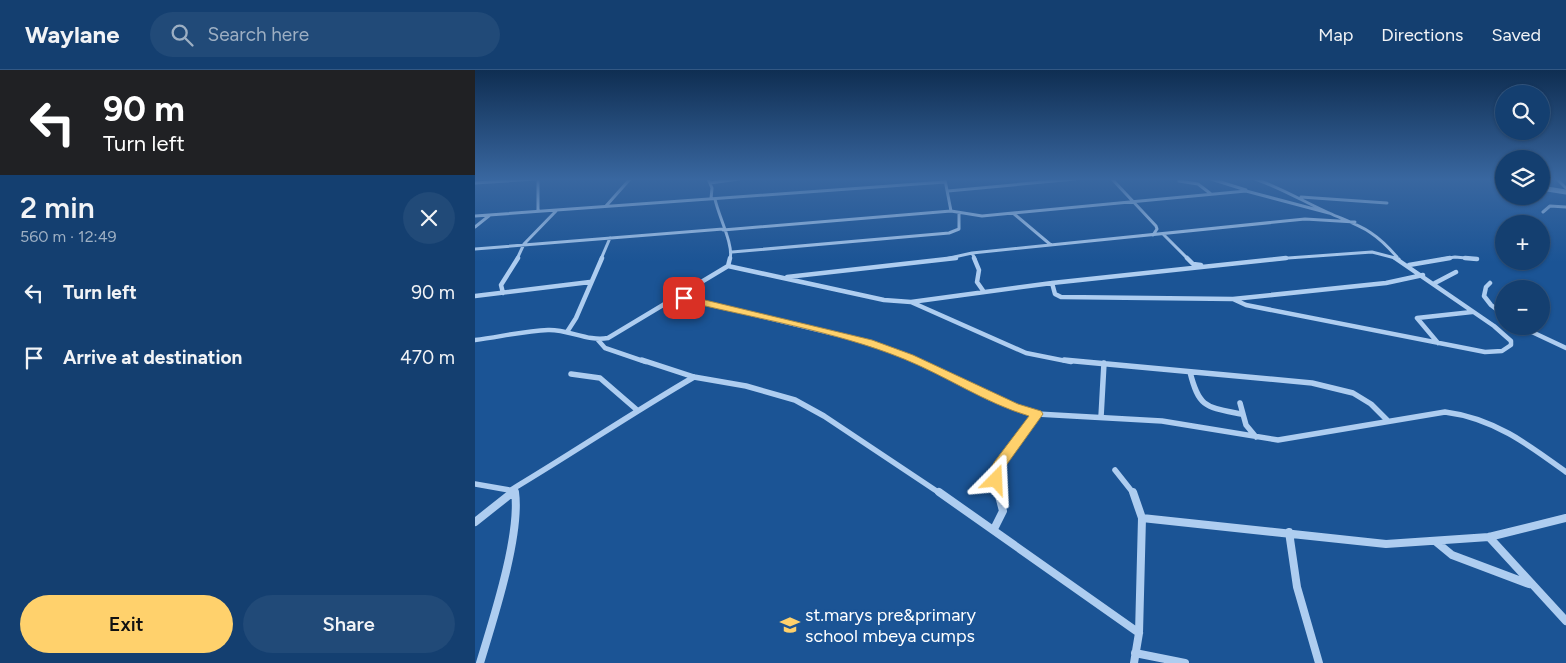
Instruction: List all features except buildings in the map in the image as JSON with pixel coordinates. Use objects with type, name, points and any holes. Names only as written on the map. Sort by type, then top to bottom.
[{"type":"street","points":[[538,207],[538,211]]},
{"type":"street","points":[[475,216],[598,207]]},
{"type":"street","points":[[715,207],[732,252],[728,266]]},
{"type":"street","points":[[951,207],[951,211]]},
{"type":"street","points":[[475,249],[951,211],[977,216],[1076,207]]},
{"type":"street","points":[[1138,207],[1156,226],[1157,229],[1153,235]]},
{"type":"street","points":[[1233,299],[1264,309],[1439,344],[1491,352],[1510,347],[1511,341],[1494,326],[1399,259],[1384,242],[1355,222],[1306,207]]},
{"type":"street","points":[[1317,207],[1329,213]]},
{"type":"street","points":[[1543,212],[1549,207]]},
{"type":"street","points":[[503,293],[501,285],[522,252],[524,244],[557,210]]},
{"type":"street","points":[[732,252],[943,234],[959,229],[959,213]]},
{"type":"street","points":[[1013,213],[1051,245]]},
{"type":"street","points":[[475,227],[491,215]]},
{"type":"street","points":[[782,277],[956,258],[972,253],[1305,219],[1355,222]]},
{"type":"street","points":[[1163,234],[1193,264],[1214,266]]},
{"type":"street","points":[[567,332],[576,318],[610,238]]},
{"type":"street","points":[[972,253],[978,263],[979,270],[976,279],[978,287],[984,292]]},
{"type":"street","points":[[598,340],[620,331],[728,266],[885,300],[911,302],[1052,283],[1351,253],[1378,253],[1399,259]]},
{"type":"street","points":[[1408,265],[1455,257],[1477,259]]},
{"type":"street","points":[[1435,284],[1456,272]]},
{"type":"street","points":[[1052,283],[1055,294],[1061,297],[1233,299],[1386,283],[1423,275]]},
{"type":"street","points":[[475,296],[590,282]]},
{"type":"street","points":[[1490,283],[1483,292],[1486,301],[1495,308]]},
{"type":"street","points":[[677,296],[877,345],[909,357],[1014,407],[1037,414],[1162,421],[1278,440],[1445,412],[1462,413],[1479,417],[1514,434],[1566,472]]},
{"type":"street","points":[[911,302],[1027,353],[1073,362],[1104,363],[1312,383],[1343,389],[1364,399],[1388,421]]},
{"type":"street","points":[[1439,344],[1417,318],[1473,312]]},
{"type":"street","points":[[475,340],[535,331],[567,332],[598,340],[605,348],[694,377],[747,386],[795,400],[893,460],[994,529],[1139,633]]},
{"type":"street","points":[[1537,335],[1566,348]]},
{"type":"street","points":[[1101,418],[1104,363]]},
{"type":"street","points":[[1190,372],[1197,396],[1202,401],[1220,409],[1241,414]]},
{"type":"street","points":[[571,374],[600,378],[637,410]]},
{"type":"street","points":[[475,522],[513,491],[637,410],[694,377]]},
{"type":"street","points":[[1240,403],[1241,414],[1256,437]]},
{"type":"street","points":[[994,529],[1003,510],[994,474],[1037,414]]},
{"type":"street","points":[[1115,470],[1134,493],[1142,518],[1139,633],[1135,663]]},
{"type":"street","points":[[475,484],[513,491]]},
{"type":"street","points":[[480,663],[513,534],[518,502],[513,491]]},
{"type":"street","points":[[1142,518],[1289,532],[1386,544],[1489,537],[1566,518]]},
{"type":"street","points":[[1289,532],[1297,587],[1319,663]]},
{"type":"street","points":[[1489,537],[1566,621]]},
{"type":"street","points":[[1435,541],[1452,555],[1532,585]]},
{"type":"street","points":[[1135,653],[1185,663]]},
{"type":"place","name":"st.marys pre&primary school mbeya cumps","points":[[790,625]]},
{"type":"route","points":[[684,298],[868,342],[909,357],[963,385],[1014,407],[1037,414],[999,464],[994,474],[996,480]]}]
